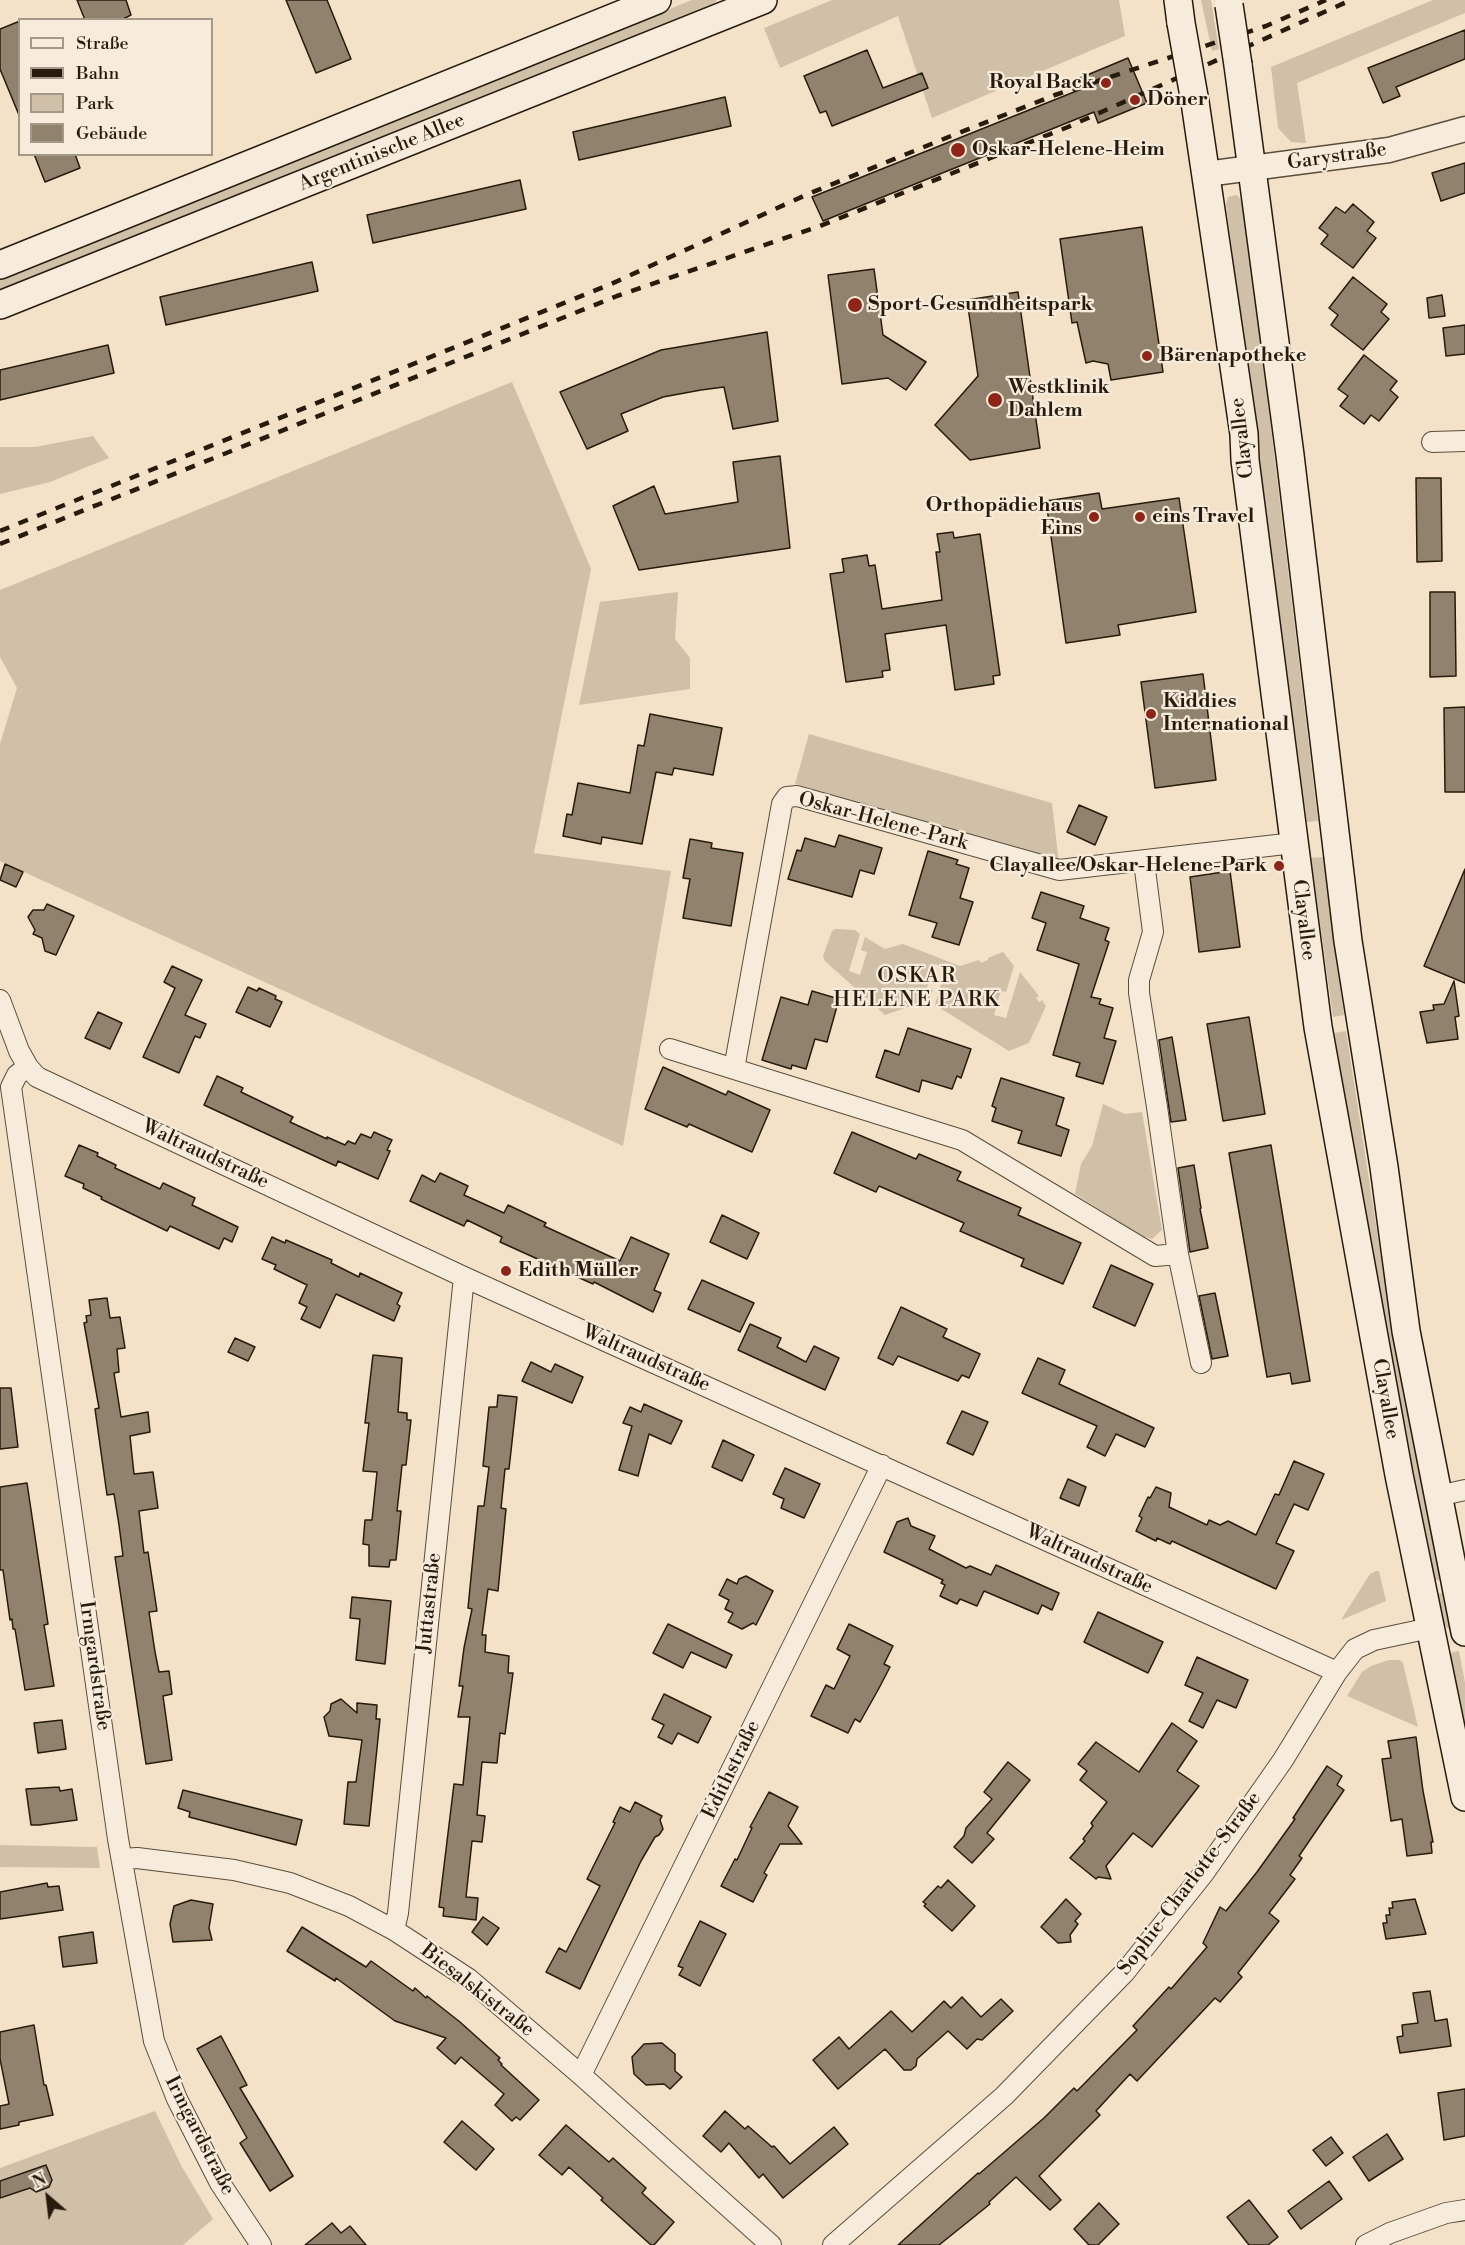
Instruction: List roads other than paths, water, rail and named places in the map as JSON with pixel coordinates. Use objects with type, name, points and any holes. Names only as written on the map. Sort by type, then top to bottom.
[{"type":"main road","name":"Argentinische Allee","points":[[0,265],[657,0]]},
{"type":"main road","name":"Clayallee","points":[[1228,2],[1292,467],[1348,942],[1384,1167],[1406,1331],[1465,1632]]},
{"type":"main road","name":"Argentinische Allee","points":[[0,305],[750,3]]},
{"type":"main road","name":"Clayallee","points":[[1179,11],[1196,102],[1244,434],[1245,460],[1318,1027],[1399,1475],[1463,1780]]},
{"type":"street","name":"Garystraße","points":[[1206,174],[1389,150],[1465,129]]},
{"type":"street","points":[[1432,442],[1465,441]]},
{"type":"street","name":"Oskar-Helene-Park","points":[[734,1069],[782,804],[787,797],[797,796],[1059,870],[1294,843]]},
{"type":"street","points":[[1144,862],[1153,932],[1139,980],[1139,993],[1158,1107],[1178,1254],[1201,1363]]},
{"type":"street","name":"Waltraudstraße","points":[[0,1000],[19,1051],[37,1077],[464,1277],[1337,1672]]},
{"type":"street","points":[[670,1049],[962,1140],[1155,1256],[1178,1254]]},
{"type":"street","name":"Irmgardstraße","points":[[28,1067],[17,1075],[11,1087],[122,1859],[154,2041],[177,2099],[220,2183],[261,2245]]},
{"type":"street","name":"Juttastraße","points":[[394,1930],[399,1901],[464,1277]]},
{"type":"street","name":"Edithstraße","points":[[581,2075],[882,1465]]},
{"type":"street","points":[[1438,1496],[1465,1490]]},
{"type":"street","name":"Sophie-Charlotte-Straße","points":[[833,2245],[1004,2096],[1125,1972],[1211,1863],[1283,1760],[1337,1672],[1354,1649],[1363,1644],[1431,1628]]},
{"type":"street","name":"Biesalskistraße","points":[[122,1859],[137,1858],[234,1870],[290,1883],[349,1906],[394,1930],[469,1980],[581,2075],[771,2245]]},
{"type":"street","points":[[1366,2245],[1390,2233],[1446,2213],[1465,2210]]},
{"type":"railway","points":[[0,531],[611,284],[808,194],[951,136],[1055,95],[1266,26],[1326,0]]},
{"type":"railway","points":[[0,544],[617,296],[820,226],[1068,127],[1351,0]]},
{"type":"place","name":"Royal Back","points":[[1106,83]]},
{"type":"place","name":"Döner","points":[[1135,100]]},
{"type":"place","name":"Oskar-Helene-Heim","points":[[958,150]]},
{"type":"place","name":"Sport-Gesundheitspark","points":[[855,305]]},
{"type":"place","name":"Bärenapotheke","points":[[1147,356]]},
{"type":"place","name":"Westklinik Dahlem","points":[[995,400]]},
{"type":"place","name":"Orthopädiehaus Eins","points":[[1094,517]]},
{"type":"place","name":"eins Travel","points":[[1140,517]]},
{"type":"place","name":"Kiddies International","points":[[1151,714]]},
{"type":"place","name":"Clayallee/Oskar-Helene-Park","points":[[1279,866]]},
{"type":"place","name":"Edith Müller","points":[[506,1271]]},
{"type":"district","name":"OSKAR HELENE PARK","points":[[917,989]]}]
